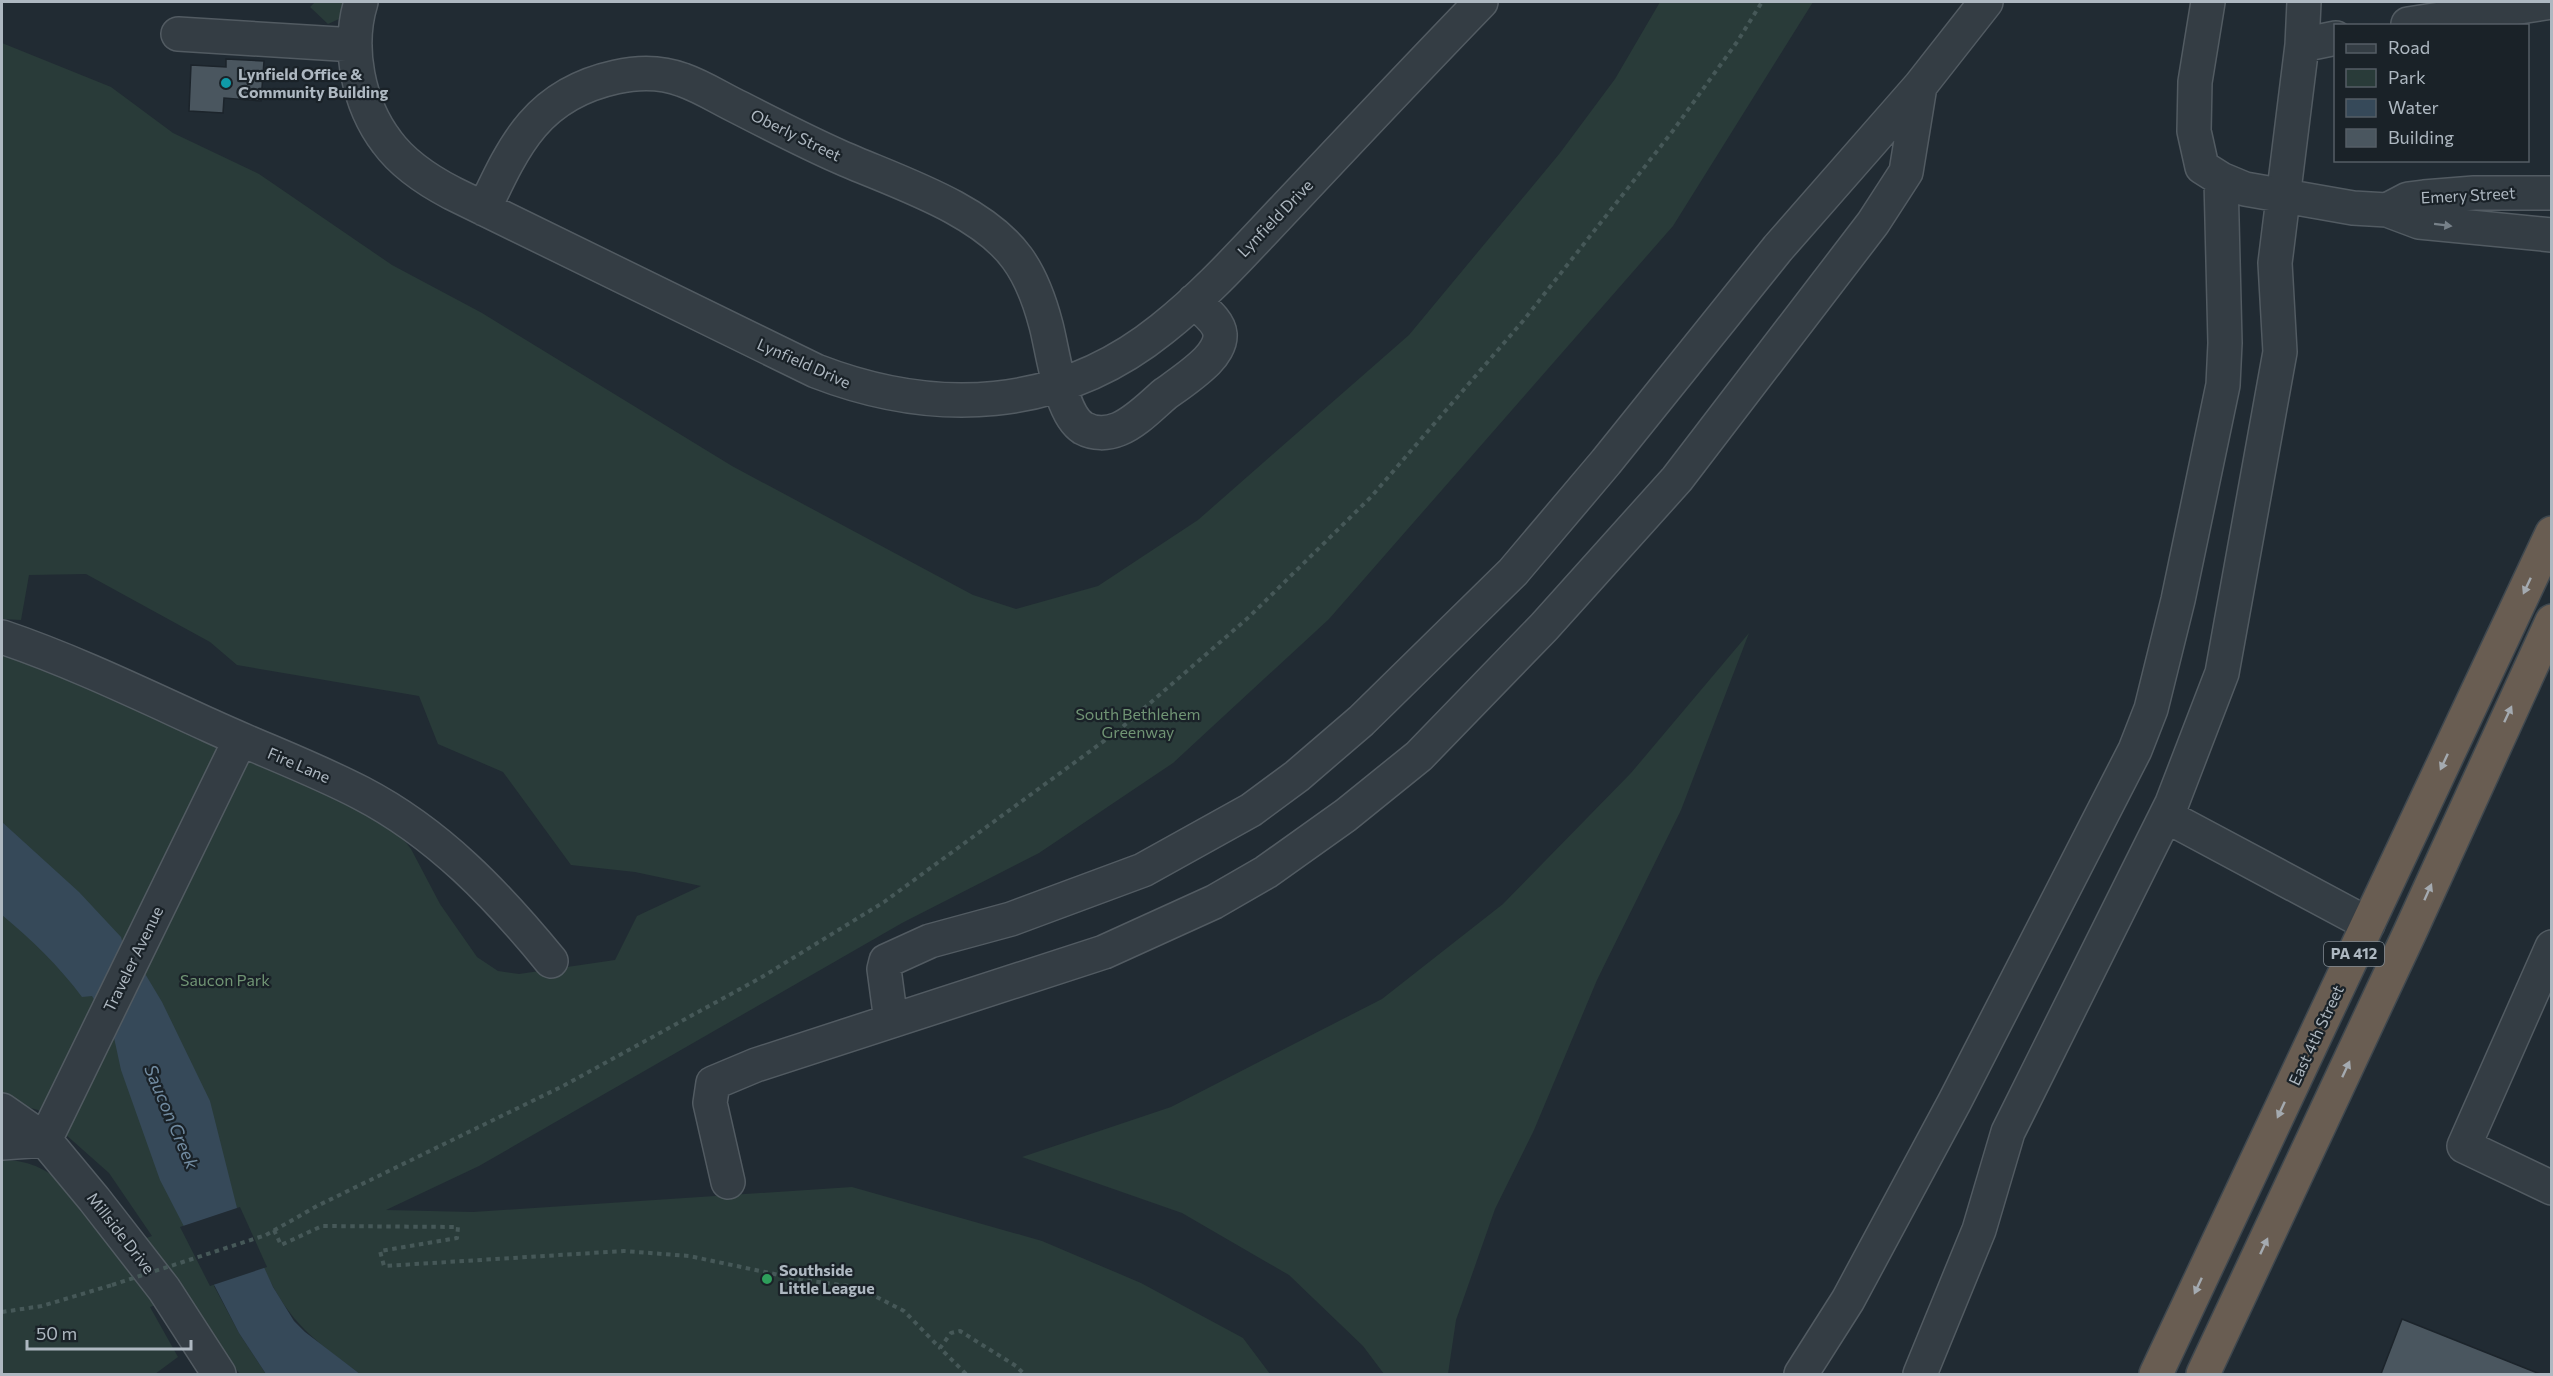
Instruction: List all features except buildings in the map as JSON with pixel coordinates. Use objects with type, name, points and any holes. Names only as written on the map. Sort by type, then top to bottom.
[{"type":"highway","name":"East 4th Street","points":[[2156,1374],[2552,533]]},
{"type":"highway","name":"PA 412","points":[[2203,1374],[2410,932],[2552,621]]},
{"type":"street","name":"Lynfield Drive","points":[[361,2],[354,30],[360,84],[372,115],[387,143],[424,176],[484,209],[816,371],[864,388],[931,400],[972,401],[1018,396],[1060,384],[1125,355],[1162,330],[1194,301],[1481,2]]},
{"type":"street","points":[[891,1021],[884,969],[886,961],[930,941],[1011,920],[1143,870],[1251,810],[1297,776],[1361,721],[1513,572],[1606,462],[1778,248],[1920,86],[1986,2]]},
{"type":"street","points":[[1801,1374],[1848,1300],[1956,1101],[2135,750],[2151,709],[2185,567],[2223,385],[2225,343],[2221,179],[2202,166],[2194,131],[2195,82],[2208,2]]},
{"type":"street","points":[[1920,1374],[1979,1230],[2008,1132],[2166,816],[2222,673],[2280,352],[2275,262],[2302,45],[2304,2]]},
{"type":"street","points":[[2404,11],[2552,2]]},
{"type":"street","points":[[178,34],[355,45]]},
{"type":"street","points":[[2302,45],[2334,38]]},
{"type":"street","name":"Oberly Street","points":[[484,209],[522,137],[545,110],[570,92],[597,81],[628,75],[655,74],[682,79],[803,141],[960,210],[993,232],[1016,257],[1033,288],[1046,325],[1060,384],[1070,412],[1077,423],[1093,432],[1110,432],[1128,424],[1206,362],[1217,348],[1220,331],[1194,301]]},
{"type":"street","points":[[728,1182],[710,1103],[713,1083],[756,1065],[1104,952],[1214,902],[1266,872],[1346,815],[1419,756],[1544,627],[1677,479],[1873,224],[1906,172],[1920,86]]},
{"type":"street","name":"Emery Street","points":[[2221,179],[2245,189],[2354,208],[2387,210],[2419,222],[2551,235]]},
{"type":"street","name":"Emery Street","points":[[2387,210],[2408,199],[2424,197],[2474,193],[2551,193]]},
{"type":"street","name":"Fire Lane","points":[[2,637],[141,694],[240,740],[344,784],[399,816],[480,879],[513,914],[551,961]]},
{"type":"street","name":"Traveler Avenue","points":[[45,1140],[240,740]]},
{"type":"street","points":[[2166,816],[2368,924]]},
{"type":"street","points":[[2552,947],[2464,1146],[2552,1188]]},
{"type":"street","name":"Millside Drive","points":[[2,1110],[45,1140],[164,1289],[219,1374]]},
{"type":"street","points":[[2,1143],[45,1140]]},
{"type":"path","points":[[2,1312],[42,1306],[266,1235],[327,1201],[563,1086],[762,977],[884,902],[1119,730],[1249,617],[1371,497],[1523,321],[1603,220],[1672,132],[1737,42],[1762,2]]},
{"type":"path","points":[[274,1230],[280,1245],[322,1226],[458,1227],[457,1238],[380,1251],[384,1266],[624,1251],[663,1253],[722,1262],[803,1280],[857,1287],[904,1311],[966,1374]]},
{"type":"path","points":[[940,1348],[951,1334],[960,1331],[1016,1366],[1024,1374]]},
{"type":"green space","points":[[315,2],[349,2],[339,19],[328,24],[310,7]]},
{"type":"green space","points":[[1660,2],[1813,2],[1673,226],[1329,619],[1173,763],[1039,853],[902,923],[479,1166],[386,1210],[473,1212],[852,1187],[1042,1241],[1141,1283],[1243,1338],[1270,1374],[360,1374],[316,1340],[293,1317],[283,1304],[264,1269],[214,1286],[239,1333],[266,1374],[240,1374],[180,1297],[150,1307],[178,1357],[155,1374],[2,1374],[2,1160],[22,1162],[55,1177],[82,1203],[116,1249],[152,1236],[109,1173],[38,1110],[20,1105],[2,1094],[2,646],[386,817],[411,849],[440,904],[477,957],[498,971],[519,974],[615,960],[637,916],[701,886],[635,872],[571,865],[503,772],[438,744],[419,696],[237,665],[210,642],[86,574],[29,575],[21,620],[2,619],[2,43],[111,87],[173,133],[259,174],[392,265],[482,313],[732,466],[973,595],[1016,609],[1098,586],[1198,520],[1409,335],[1560,153],[1615,79]]},
{"type":"green space","points":[[1749,633],[1681,810],[1597,980],[1534,1130],[1495,1209],[1456,1320],[1448,1374],[1384,1374],[1363,1346],[1289,1275],[1182,1213],[1022,1157],[1171,1107],[1382,999],[1503,904],[1631,773]]},
{"type":"water","name":"Saucon Creek","points":[[2,822],[79,892],[121,937],[127,957],[144,972],[162,1002],[210,1101],[237,1208],[273,1287],[294,1321],[305,1332],[360,1374],[266,1374],[239,1333],[160,1180],[121,1070],[113,1033],[92,996],[82,997],[45,954],[2,915]]},
{"type":"pier","points":[[240,1207],[267,1267],[210,1286],[180,1227]]},
{"type":"place","name":"Lynfield Office & Community Building","points":[[226,83]]},
{"type":"place","name":"Southside Little League","points":[[767,1279]]},
{"type":"park label","name":"South Bethlehem Greenway","points":[[1138,723]]},
{"type":"park label","name":"Saucon Park","points":[[225,980]]}]
